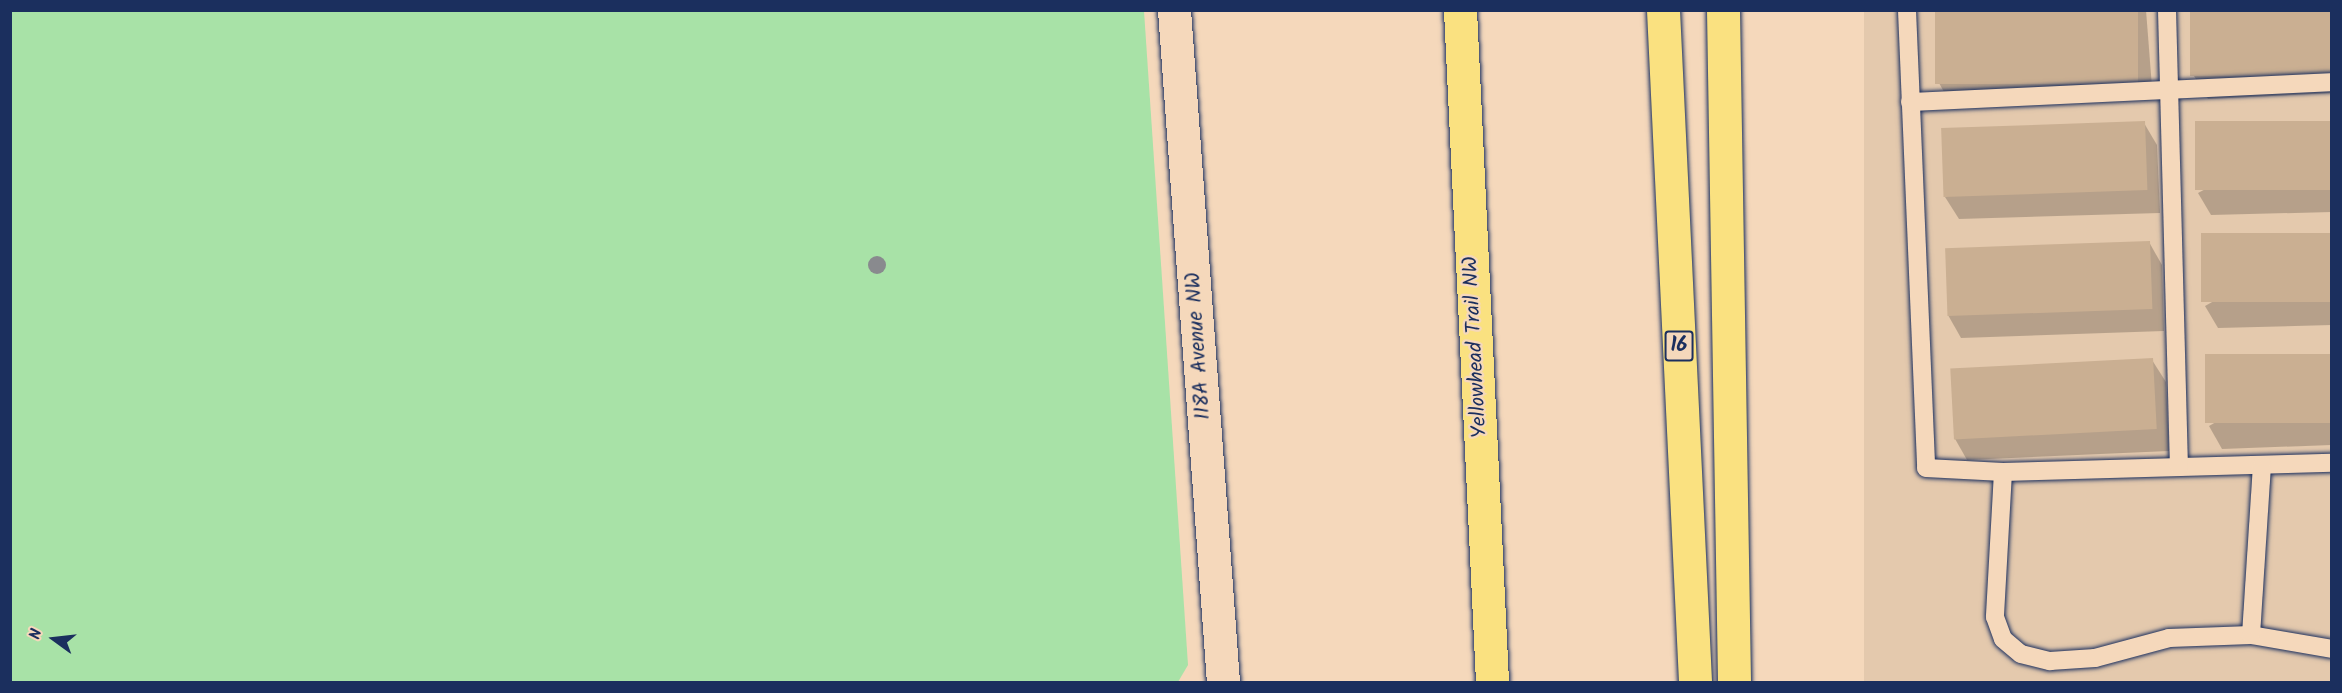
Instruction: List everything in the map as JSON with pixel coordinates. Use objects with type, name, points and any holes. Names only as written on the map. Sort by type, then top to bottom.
[{"type":"highway","name":"Yellowhead Trail NW","points":[[1460,10],[1492,682]]},
{"type":"highway","name":"16","points":[[1663,10],[1695,682]]},
{"type":"highway","points":[[1724,10],[1734,682]]},
{"type":"street","name":"118A Avenue NW","points":[[1174,10],[1223,682]]},
{"type":"lane","points":[[1907,10],[1926,468],[2003,472],[2331,464]]},
{"type":"lane","points":[[2167,10],[2179,467]]},
{"type":"lane","points":[[1911,102],[2331,82]]},
{"type":"lane","points":[[2251,635],[2262,465]]},
{"type":"lane","points":[[2003,472],[1995,617],[2003,639],[2021,654],[2050,661],[2095,658],[2169,638],[2251,635],[2331,649]]},
{"type":"shaded area","points":[[1864,11],[2331,11],[2331,682],[1864,682]]},
{"type":"green space","points":[[11,10],[1144,11],[1188,665],[1178,682],[11,682]]},
{"type":"building","points":[[1935,10],[2138,10],[2138,84],[1935,84]]},
{"type":"building","points":[[2190,10],[2332,10],[2332,76],[2190,76]]},
{"type":"building","points":[[2145,121],[2147,190],[1944,197],[1941,128]]},
{"type":"building","points":[[2195,121],[2332,121],[2332,190],[2195,190]]},
{"type":"building","points":[[2201,233],[2332,233],[2332,302],[2201,302]]},
{"type":"building","points":[[2150,241],[2152,309],[1947,316],[1945,248]]},
{"type":"building","points":[[2205,354],[2332,354],[2332,423],[2205,423]]},
{"type":"building","points":[[2153,358],[2157,429],[1954,440],[1950,369]]}]
